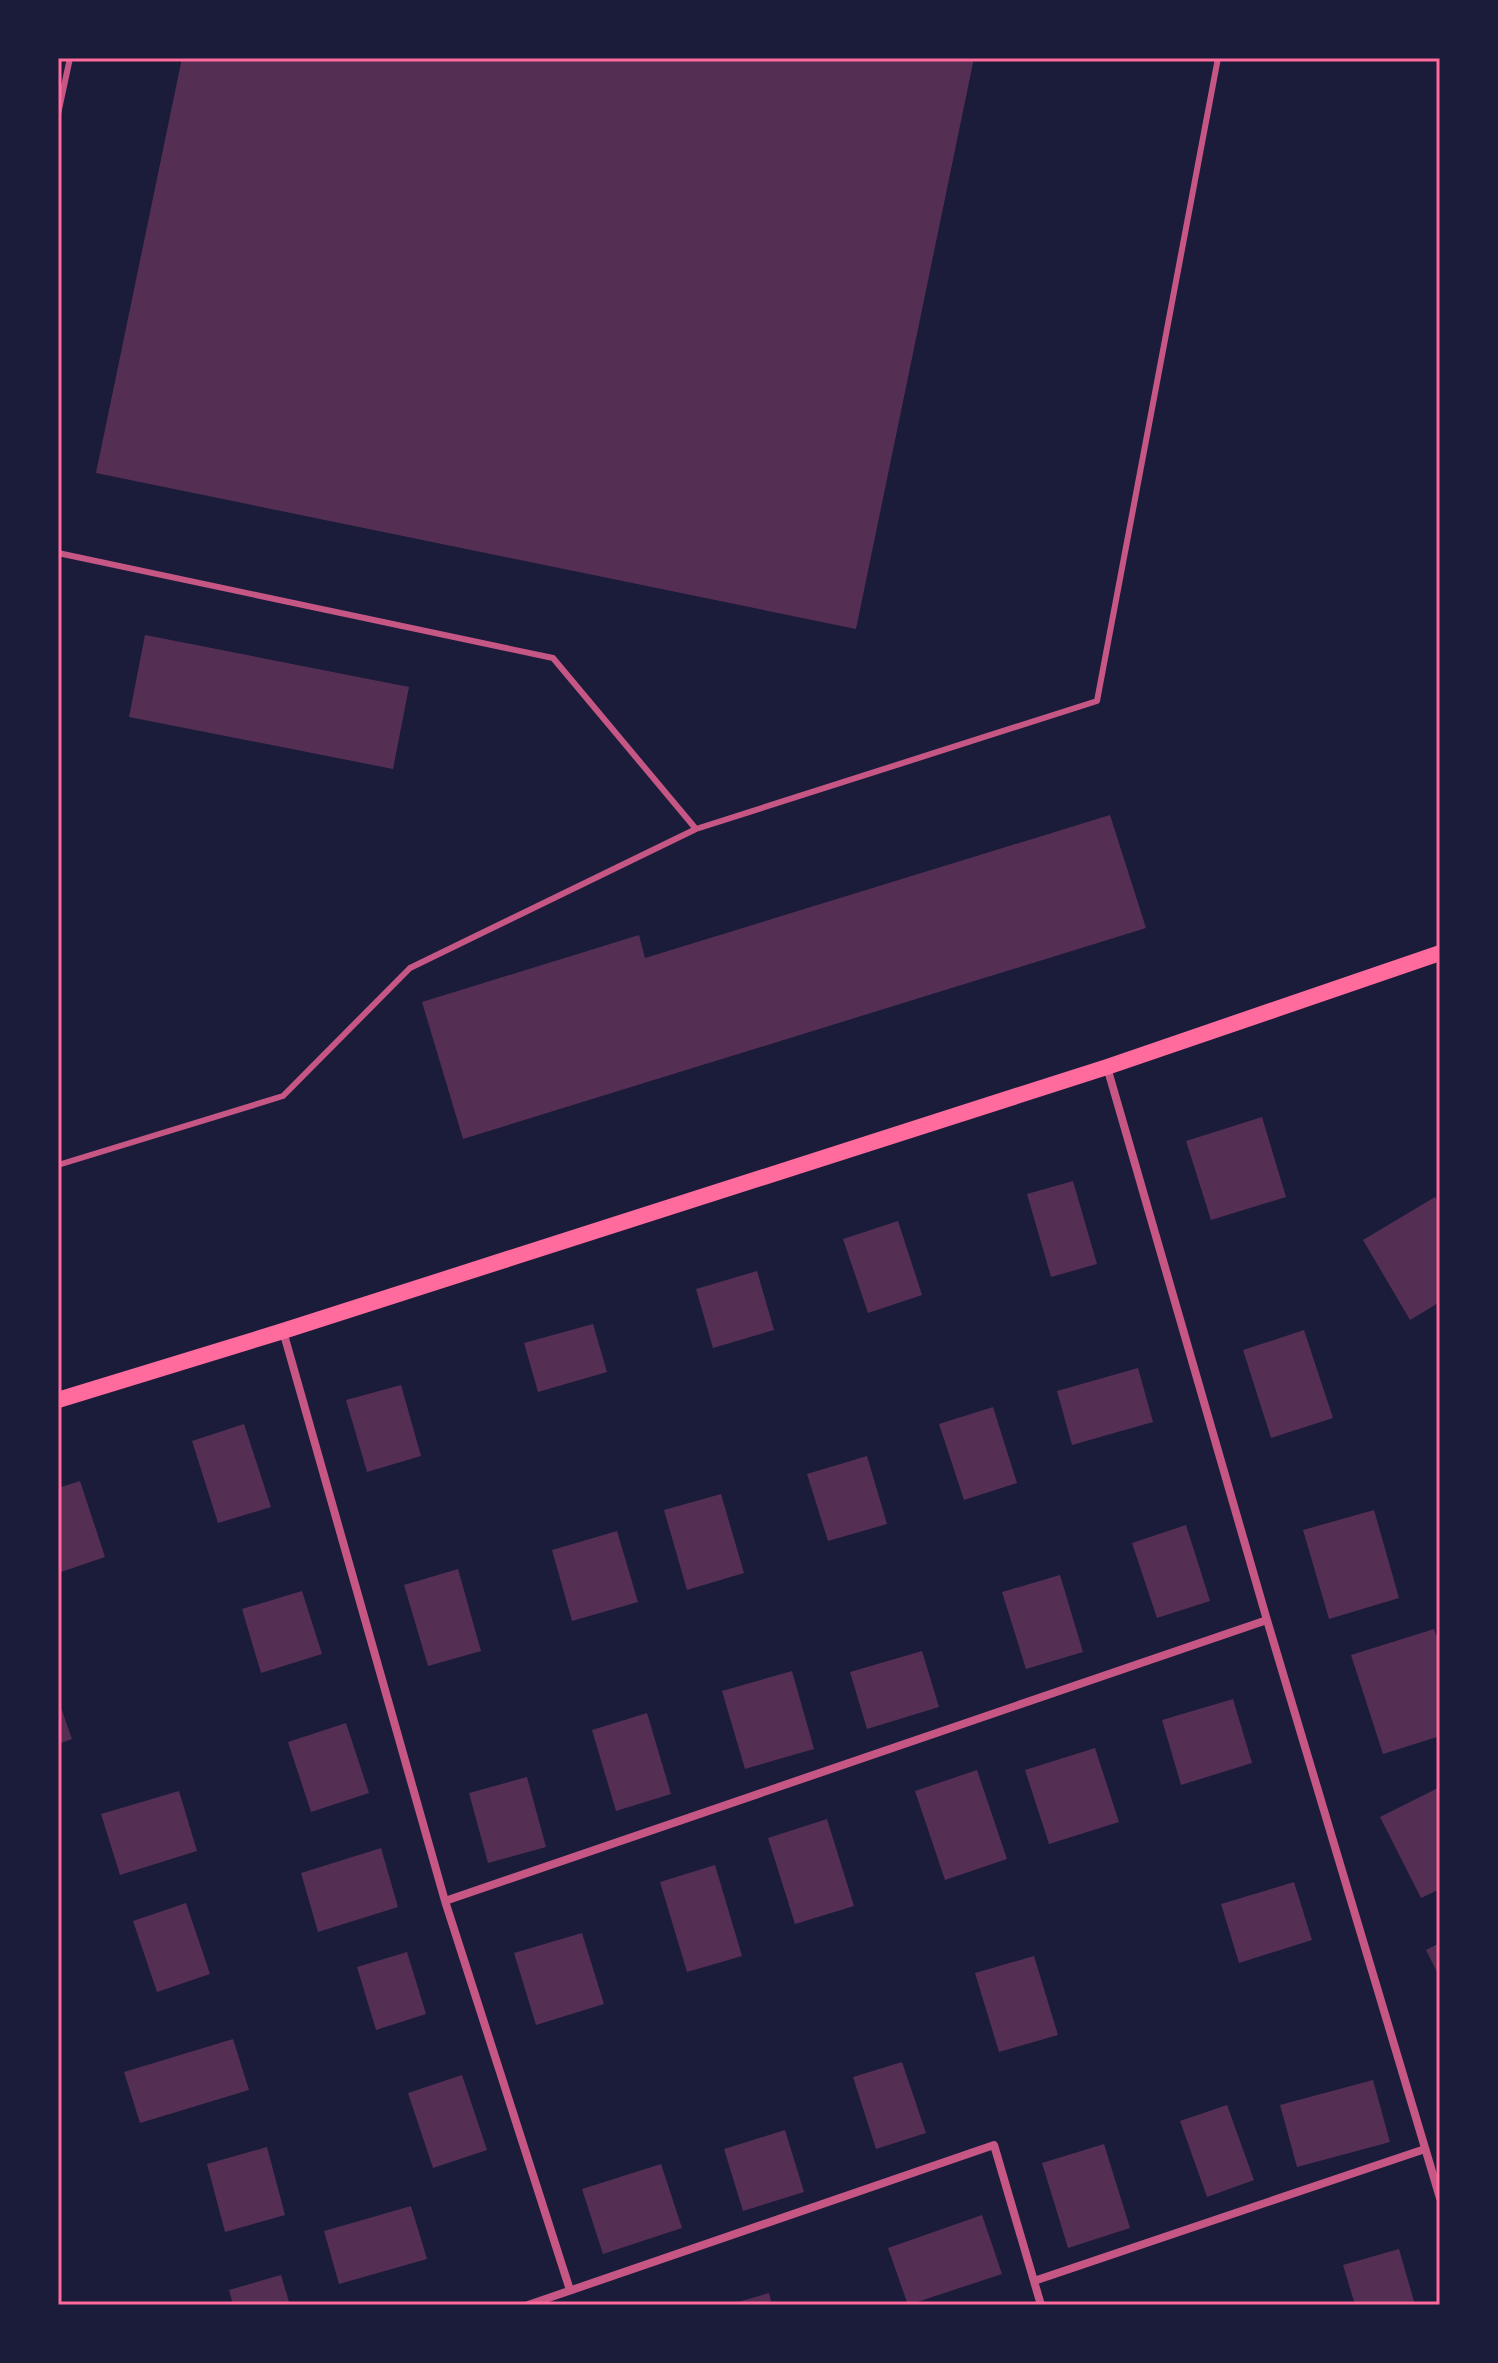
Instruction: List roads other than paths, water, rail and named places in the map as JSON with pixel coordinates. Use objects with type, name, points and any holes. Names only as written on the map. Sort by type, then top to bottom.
[{"type":"main road","points":[[58,1400],[1107,1067],[1440,953]]},
{"type":"street","points":[[1107,1067],[1267,1620],[1440,2198]]},
{"type":"street","points":[[283,1331],[445,1901],[570,2290]]},
{"type":"street","points":[[445,1901],[1267,1620]]},
{"type":"street","points":[[528,2305],[994,2145],[1041,2305]]},
{"type":"street","points":[[1034,2281],[1425,2149]]},
{"type":"lane","points":[[58,114],[70,58]]},
{"type":"lane","points":[[58,1165],[283,1096],[410,968],[696,829],[1097,701],[1218,58]]},
{"type":"lane","points":[[58,553],[553,658],[696,829]]}]
